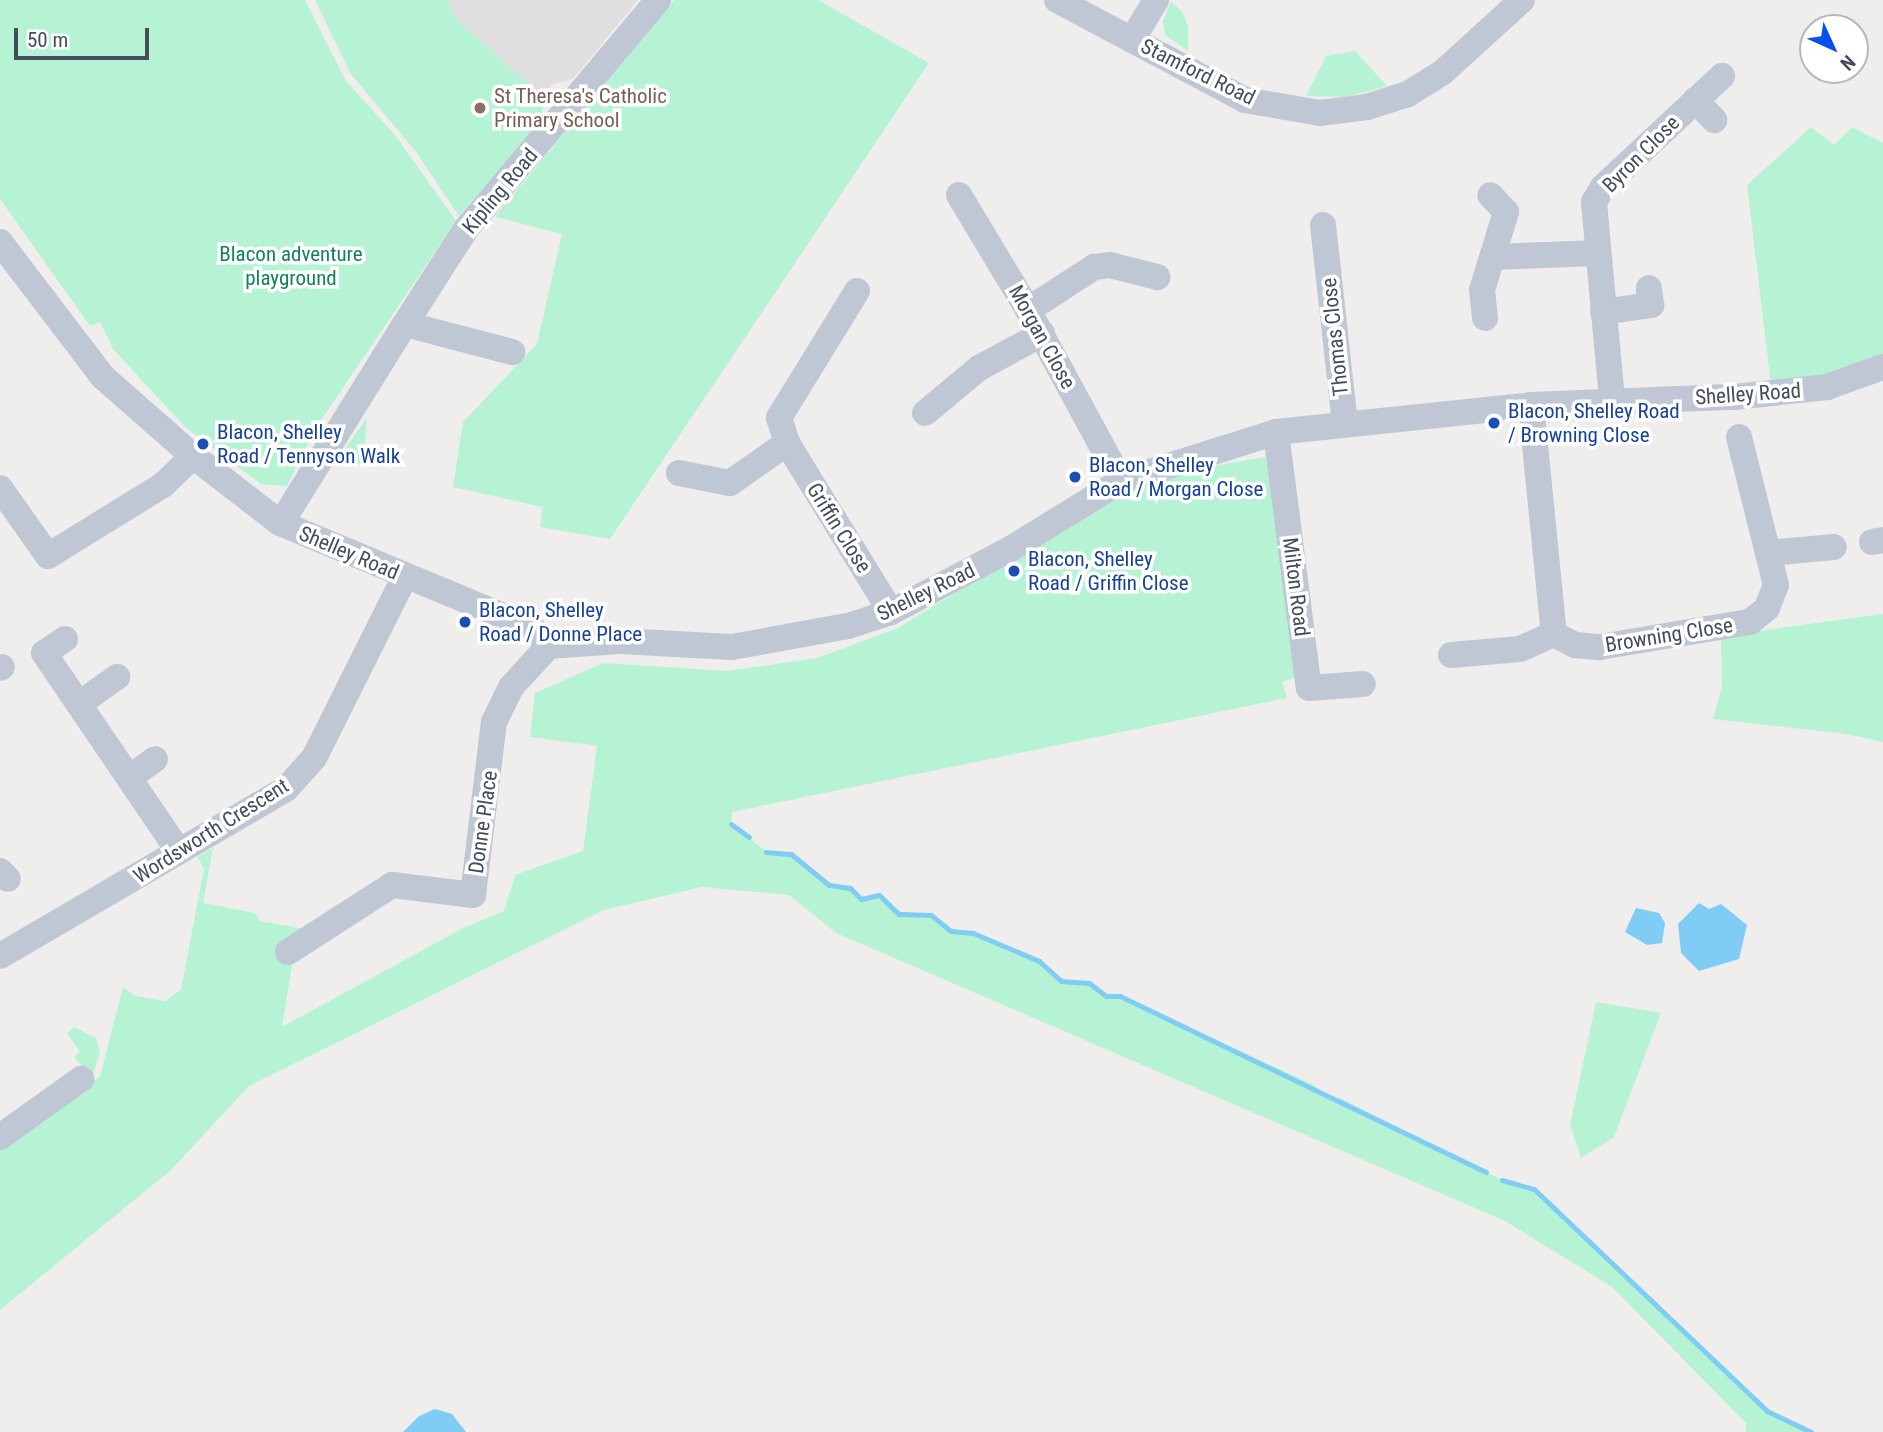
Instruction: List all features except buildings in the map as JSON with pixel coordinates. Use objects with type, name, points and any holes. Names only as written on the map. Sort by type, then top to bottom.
[{"type":"street","name":"Kipling Road","points":[[281,523],[466,229],[658,0]]},
{"type":"street","name":"Stamford Road","points":[[1057,0],[1245,100],[1321,113],[1367,107],[1408,94],[1443,72],[1521,0]]},
{"type":"street","points":[[1132,40],[1156,0]]},
{"type":"street","name":"Byron Close","points":[[1612,400],[1594,202],[1603,187],[1722,76]]},
{"type":"street","name":"Byron Close","points":[[1695,100],[1714,120]]},
{"type":"street","name":"Morgan Close","points":[[959,195],[1042,334],[1121,481]]},
{"type":"street","points":[[1485,318],[1482,290],[1506,212],[1490,195]]},
{"type":"street","name":"Thomas Close","points":[[1323,225],[1336,250],[1345,423]]},
{"type":"street","name":"Shelley Road","points":[[0,242],[103,377],[192,456],[281,523],[532,628],[549,646],[619,641],[732,647],[811,635],[891,612],[1012,548],[1121,481],[1276,432],[1531,405],[1734,397],[1827,387],[1883,367]]},
{"type":"street","points":[[1493,257],[1598,253]]},
{"type":"street","points":[[1028,310],[1094,267],[1110,265],[1158,275]]},
{"type":"street","points":[[1603,312],[1655,299]]},
{"type":"street","name":"Griffin Close","points":[[858,303],[779,418],[787,443],[891,612]]},
{"type":"street","points":[[405,324],[512,352]]},
{"type":"street","points":[[931,400],[979,368],[1042,334]]},
{"type":"street","points":[[1451,655],[1520,649],[1554,634],[1531,405]]},
{"type":"street","name":"Milton Road","points":[[1276,432],[1309,688],[1363,684]]},
{"type":"street","name":"Browning Close","points":[[1554,634],[1575,645],[1600,646],[1750,622],[1767,608],[1776,585],[1739,437]]},
{"type":"street","points":[[689,469],[730,483],[787,443]]},
{"type":"street","points":[[0,488],[48,556],[163,485],[192,456]]},
{"type":"street","points":[[1768,553],[1834,547]]},
{"type":"street","name":"Wordsworth Crescent","points":[[0,956],[286,789],[314,758],[405,576]]},
{"type":"street","points":[[65,639],[44,653],[179,852]]},
{"type":"street","name":"Donne Place","points":[[288,952],[392,884],[473,895],[494,722],[511,687],[549,646]]},
{"type":"street","points":[[79,704],[117,677]]},
{"type":"street","points":[[129,778],[155,759]]},
{"type":"street","points":[[0,1137],[82,1079]]},
{"type":"shaded area","points":[[369,0],[638,0],[573,79],[553,84],[543,96],[542,120]]},
{"type":"green space","name":"Blacon adventure playground","points":[[0,0],[305,0],[346,81],[395,135],[456,221],[317,426],[287,486],[261,484],[185,427],[113,349],[100,322],[90,326],[0,199]]},
{"type":"green space","name":"St Theresa's Catholic Primary School","points":[[315,0],[447,0],[456,19],[542,96],[542,120],[459,216],[417,153],[350,73]]},
{"type":"green space","points":[[674,0],[818,0],[929,63],[610,539],[540,527],[543,507],[453,487],[463,422],[537,344],[562,234],[495,217]]},
{"type":"green space","points":[[1171,1],[1183,13],[1188,27],[1188,51],[1165,35],[1163,21]]},
{"type":"green space","points":[[1355,51],[1387,86],[1346,97],[1306,96],[1326,56]]},
{"type":"green space","points":[[1811,127],[1834,145],[1852,127],[1883,143],[1883,358],[1821,378],[1771,385],[1747,185]]},
{"type":"green space","points":[[367,418],[363,465],[345,461],[343,451]]},
{"type":"green space","points":[[1271,456],[1301,675],[1282,682],[1287,698],[732,812],[731,824],[768,853],[791,854],[829,885],[850,888],[861,899],[879,895],[899,914],[931,915],[951,931],[973,933],[1039,961],[1061,981],[1089,983],[1106,996],[1120,996],[1312,1084],[1327,1098],[1340,1098],[1502,1180],[1534,1189],[1767,1411],[1811,1432],[1746,1432],[1746,1423],[1612,1287],[1505,1221],[836,933],[789,895],[702,887],[604,910],[249,1086],[171,1170],[0,1310],[0,1149],[100,1076],[123,987],[135,996],[165,1001],[181,990],[204,868],[197,857],[213,848],[203,903],[255,913],[260,921],[303,929],[282,946],[292,966],[282,1027],[463,928],[504,911],[515,875],[583,851],[597,746],[530,737],[535,693],[603,663],[727,671],[817,658],[898,628],[1124,490],[1200,468]]},
{"type":"green space","points":[[1883,614],[1883,742],[1847,734],[1713,719],[1722,687],[1721,636]]},
{"type":"green space","points":[[1596,1002],[1661,1013],[1614,1137],[1581,1158],[1570,1125]]},
{"type":"green space","points":[[74,1027],[96,1038],[100,1051],[92,1078],[74,1057],[80,1052],[67,1033]]},
{"type":"water","points":[[1699,903],[1709,909],[1721,904],[1747,925],[1739,959],[1699,971],[1681,953],[1678,924]]},
{"type":"water","points":[[1636,908],[1659,913],[1665,923],[1662,943],[1647,945],[1625,932]]},
{"type":"water","points":[[435,1409],[452,1414],[466,1432],[403,1432],[419,1416]]},
{"type":"waterway","points":[[731,824],[749,837]]},
{"type":"waterway","points":[[766,852],[791,854],[829,885],[850,888],[861,899],[879,895],[899,914],[931,915],[951,931],[973,933],[1039,961],[1061,981],[1089,983],[1106,996],[1120,996],[1486,1172]]},
{"type":"waterway","points":[[1502,1180],[1534,1189],[1767,1411],[1811,1432]]},
{"type":"place","name":"St Theresa's Catholic Primary School","points":[[480,108]]},
{"type":"place","name":"Blacon, Shelley Road / Browning Close","points":[[1494,423]]},
{"type":"place","name":"Blacon, Shelley Road / Tennyson Walk","points":[[203,444]]},
{"type":"place","name":"Blacon, Shelley Road / Morgan Close","points":[[1075,477]]},
{"type":"place","name":"Blacon, Shelley Road / Griffin Close","points":[[1014,571]]},
{"type":"place","name":"Blacon, Shelley Road / Donne Place","points":[[465,622]]}]
